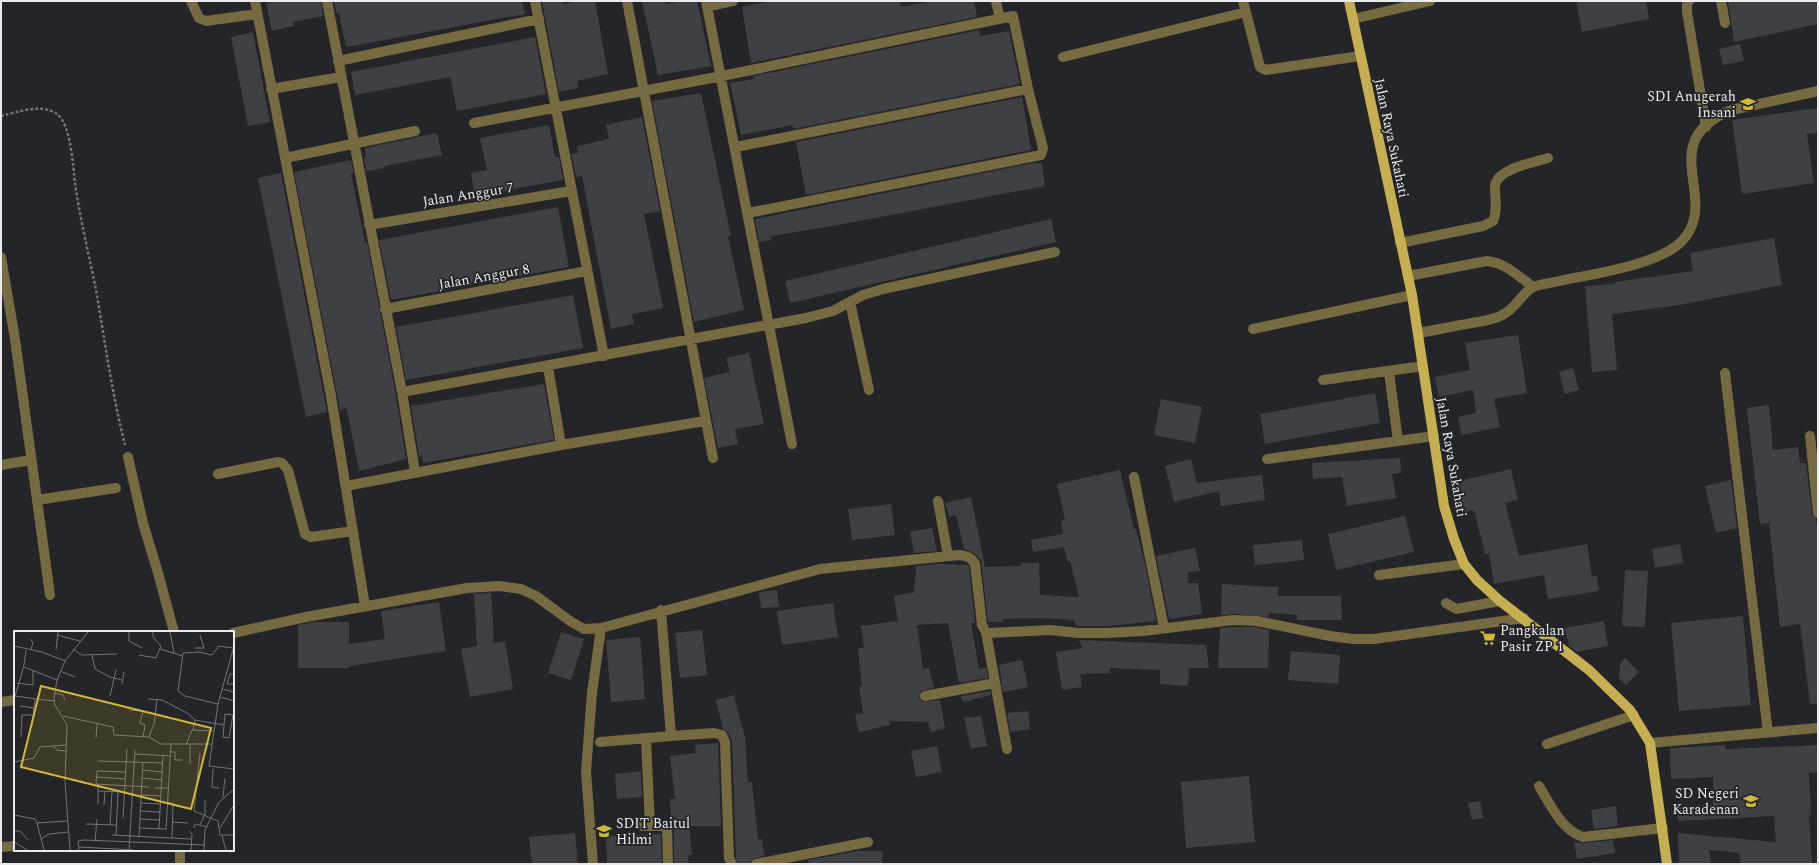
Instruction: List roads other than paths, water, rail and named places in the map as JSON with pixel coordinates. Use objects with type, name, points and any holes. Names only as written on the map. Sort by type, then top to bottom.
[{"type":"main road","name":"Jalan Raya Sukahati","points":[[1349,1],[1412,295],[1444,506],[1454,539],[1464,564],[1477,580],[1500,601],[1524,618],[1589,670],[1613,692],[1634,715],[1650,743],[1667,864]]},
{"type":"street","points":[[192,1],[199,18],[206,22],[257,14]]},
{"type":"street","points":[[255,1],[346,486],[365,606]]},
{"type":"street","points":[[327,1],[402,392],[415,472]]},
{"type":"street","points":[[535,1],[604,356]]},
{"type":"street","points":[[627,1],[713,458]]},
{"type":"street","points":[[733,1],[707,4],[736,147],[768,325],[792,444]]},
{"type":"street","points":[[996,1],[1000,19]]},
{"type":"street","points":[[1243,1],[1262,69],[1266,70],[1360,56]]},
{"type":"street","points":[[1353,19],[1430,1]]},
{"type":"street","points":[[1689,1],[1686,4],[1687,12],[1706,126]]},
{"type":"street","points":[[1721,1],[1724,23]]},
{"type":"street","points":[[1063,57],[1246,12]]},
{"type":"street","points":[[474,123],[722,76],[1013,16],[1028,89],[1043,148],[1040,154],[1037,156],[886,184],[748,213]]},
{"type":"street","points":[[338,61],[539,19]]},
{"type":"street","points":[[272,89],[341,77]]},
{"type":"street","points":[[736,147],[1028,89]]},
{"type":"street","points":[[1418,333],[1497,318],[1511,310],[1533,287],[1647,261],[1673,250],[1683,240],[1695,221],[1696,208],[1690,158],[1692,146],[1706,126],[1719,116],[1732,110],[1818,91]]},
{"type":"street","points":[[285,158],[415,131]]},
{"type":"street","points":[[1400,243],[1483,226],[1493,221],[1496,214],[1494,185],[1497,178],[1503,172],[1548,158]]},
{"type":"street","name":"Jalan Anggur 7","points":[[369,224],[571,192]]},
{"type":"street","points":[[402,392],[548,367],[822,314],[863,295],[883,289],[1055,252]]},
{"type":"street","points":[[1,257],[15,339],[50,595]]},
{"type":"street","points":[[1408,276],[1487,262],[1497,262],[1504,265],[1533,287]]},
{"type":"street","name":"Jalan Anggur 8","points":[[385,309],[587,271]]},
{"type":"street","points":[[1253,329],[1412,295]]},
{"type":"street","points":[[850,302],[870,390]]},
{"type":"street","points":[[1323,380],[1389,372],[1423,366]]},
{"type":"street","points":[[548,367],[561,445]]},
{"type":"street","points":[[1389,372],[1398,441]]},
{"type":"street","points":[[1725,373],[1768,733]]},
{"type":"street","points":[[346,486],[561,445],[705,420]]},
{"type":"street","points":[[1268,459],[1434,436]]},
{"type":"street","points":[[1810,436],[1818,513]]},
{"type":"street","points":[[128,457],[143,523],[174,631]]},
{"type":"street","points":[[1,465],[31,460]]},
{"type":"street","points":[[218,474],[278,462],[282,463],[288,470],[305,534],[311,537],[353,531]]},
{"type":"street","points":[[1134,477],[1164,628]]},
{"type":"street","points":[[37,500],[116,488]]},
{"type":"street","points":[[938,501],[948,556]]},
{"type":"street","points":[[234,634],[365,606],[467,588],[499,586],[521,589],[536,596],[570,621],[584,629],[601,628],[661,610],[820,569],[948,556],[966,556],[972,558],[975,564],[982,625],[986,632],[1007,749]]},
{"type":"street","points":[[1379,575],[1464,564]]},
{"type":"street","points":[[1446,603],[1456,609],[1500,601]]},
{"type":"street","points":[[661,610],[671,736]]},
{"type":"street","points":[[986,632],[1050,630],[1078,633],[1107,633],[1233,620],[1258,621],[1330,636],[1353,639],[1374,639],[1524,618]]},
{"type":"street","points":[[593,864],[586,772],[592,693],[601,628]]},
{"type":"street","points":[[924,696],[995,683]]},
{"type":"street","points":[[1,702],[14,700]]},
{"type":"street","points":[[1547,744],[1634,715]]},
{"type":"street","points":[[1650,743],[1818,728]]},
{"type":"street","points":[[600,742],[671,736],[714,734],[722,736],[725,742],[729,858],[732,864]]},
{"type":"street","points":[[646,738],[646,826],[667,826],[668,864]]},
{"type":"street","points":[[1539,786],[1563,823],[1574,835],[1583,837],[1663,828]]},
{"type":"street","points":[[756,864],[868,842]]},
{"type":"street","points":[[1,847],[14,846]]},
{"type":"street","points":[[180,851],[180,864]]},
{"type":"place","name":"SDI Anugerah Insani","points":[[1748,104]]},
{"type":"place","name":"Pangkalan Pasir ZP 1","points":[[1488,638]]},
{"type":"place","name":"SD Negeri Karadenan","points":[[1751,801]]},
{"type":"place","name":"SDIT Baitul Hilmi","points":[[604,831]]}]
